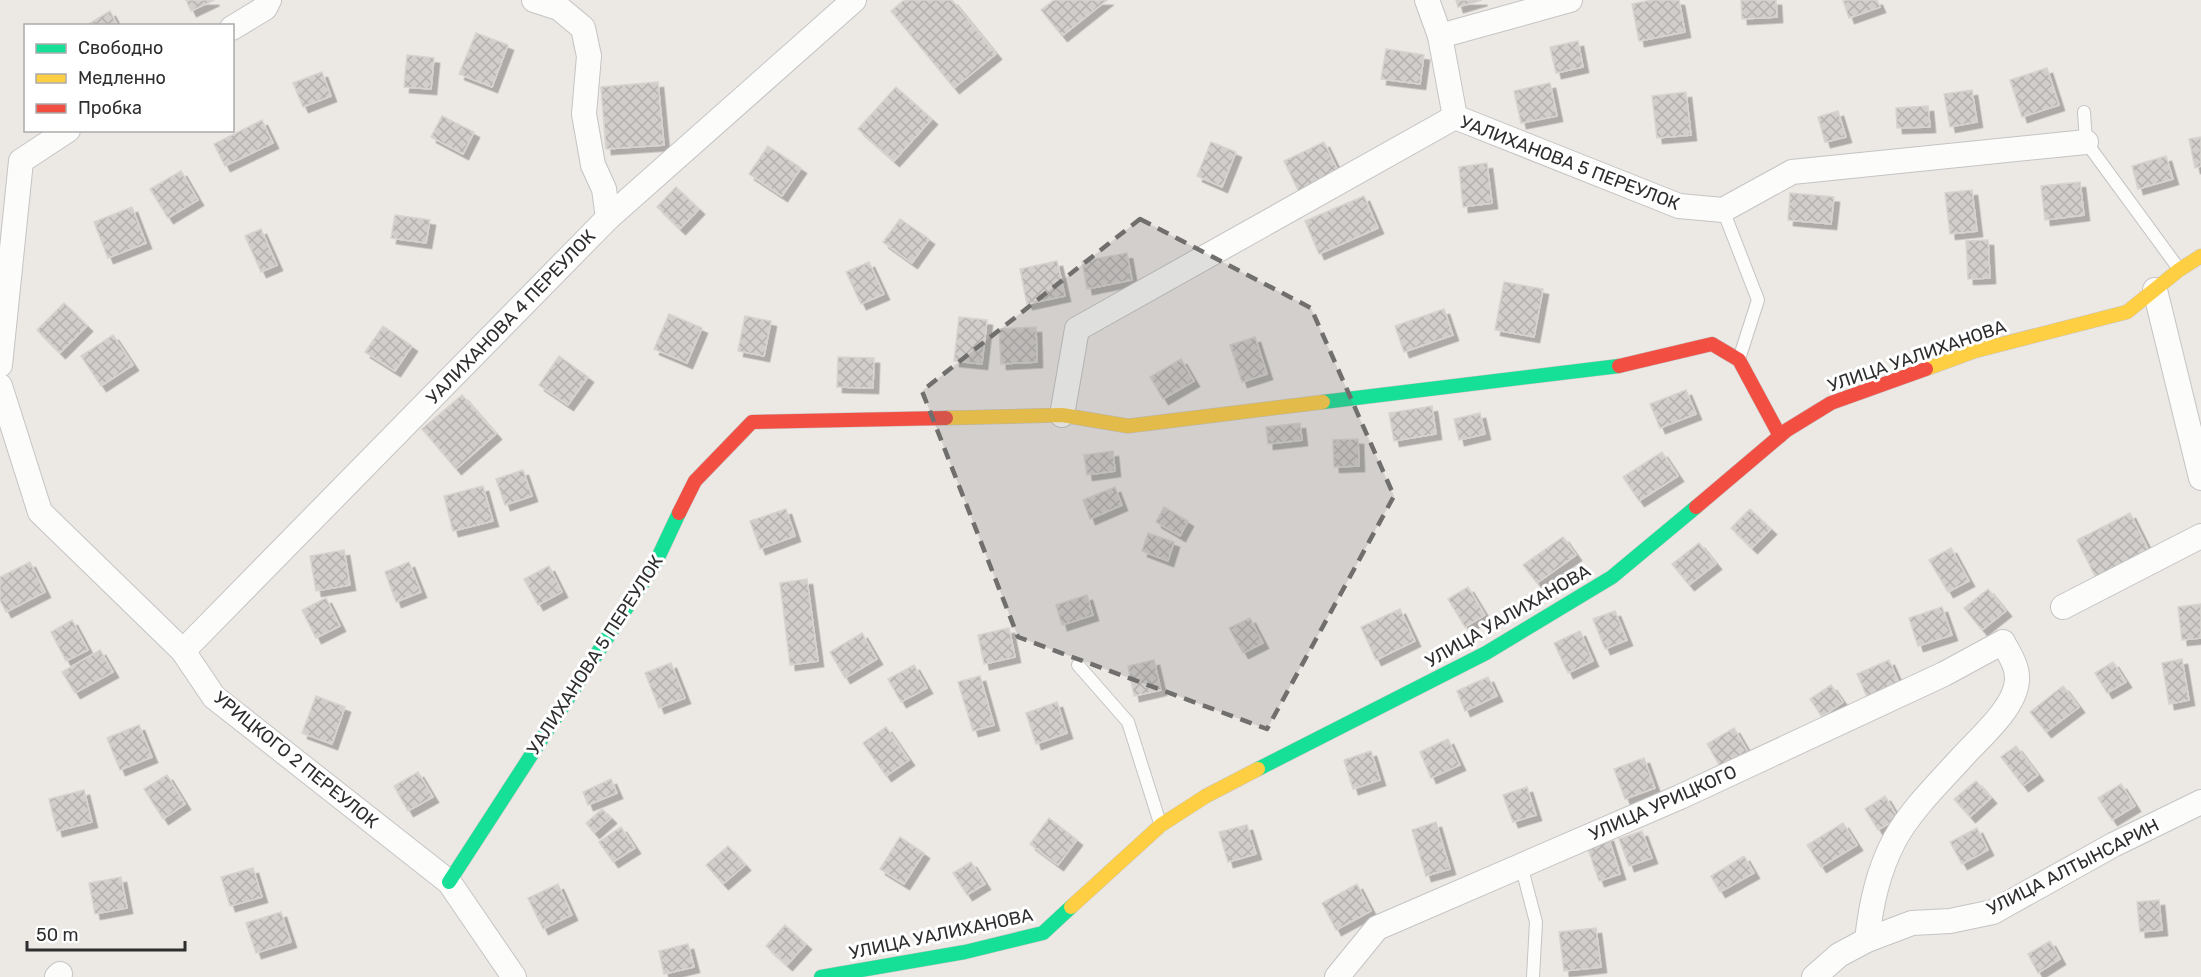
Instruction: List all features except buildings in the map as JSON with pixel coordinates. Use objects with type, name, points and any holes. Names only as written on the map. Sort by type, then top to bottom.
[{"type":"street","points":[[234,27],[265,8],[269,0]]},
{"type":"street","points":[[534,0],[559,8],[583,28],[588,56],[584,114],[593,165],[604,189],[608,218]]},
{"type":"street","name":"УАЛИХАНОВА 4 ПЕРЕУЛОК","points":[[183,651],[608,218],[854,0]]},
{"type":"street","points":[[1427,0],[1440,36],[1455,117]]},
{"type":"street","points":[[1440,36],[1570,0]]},
{"type":"street","name":"УАЛИХАНОВА 5 ПЕРЕУЛОК","points":[[1062,415],[1077,329],[1455,117],[1679,206],[1724,210]]},
{"type":"street","points":[[0,365],[21,161],[65,132]]},
{"type":"street","points":[[1724,210],[1792,172],[2086,142]]},
{"type":"street","name":"УЛИЦА УАЛИХАНОВА","points":[[821,977],[965,952],[1043,933],[1161,825],[1206,796],[1486,653],[1612,577],[1780,436],[1831,403],[1975,351],[2127,312],[2201,256]]},
{"type":"street","points":[[2154,290],[2201,478]]},
{"type":"street","name":"УАЛИХАНОВА 5 ПЕРЕУЛОК","points":[[449,882],[656,564],[695,481],[752,422],[1062,415],[1128,426],[1613,367],[1712,344],[1739,360]]},
{"type":"street","points":[[1739,360],[1780,436]]},
{"type":"street","name":"УРИЦКОГО 2 ПЕРЕУЛОК","points":[[0,386],[10,448],[40,512],[183,651],[214,697],[449,882],[514,977]]},
{"type":"street","points":[[2063,607],[2201,536]]},
{"type":"street","name":"УЛИЦА УРИЦКОГО","points":[[1336,977],[1377,928],[1680,797],[1944,674],[2003,642],[2015,665],[2017,684],[2002,716],[1916,809],[1896,838],[1878,880],[1870,908],[1867,940]]},
{"type":"street","name":"УЛИЦА АЛТЫНСАРИН","points":[[1824,974],[1839,956],[1867,940],[1912,923],[1950,921],[1994,912],[2113,845],[2201,802]]},
{"type":"lane","points":[[2084,112],[2086,142],[2180,270]]},
{"type":"lane","points":[[1724,210],[1758,300],[1739,360]]},
{"type":"lane","points":[[1078,664],[1128,722],[1161,825]]},
{"type":"lane","points":[[1521,865],[1536,922],[1533,977]]},
{"type":"highlighted area","points":[[1140,219],[1311,308],[1394,496],[1267,729],[1018,637],[922,391]]},
{"type":"traffic: fast","points":[[1323,402],[1619,366]]},
{"type":"traffic: fast","points":[[1258,769],[1486,653],[1612,577],[1696,507]]},
{"type":"traffic: fast","points":[[449,882],[655,564],[679,513]]},
{"type":"traffic: fast","points":[[821,977],[965,952],[1043,933],[1071,907]]},
{"type":"traffic: slow","points":[[1926,369],[1975,351],[2127,312],[2179,270],[2201,256]]},
{"type":"traffic: slow","points":[[946,418],[1062,415],[1128,426],[1323,402]]},
{"type":"traffic: slow","points":[[1071,907],[1161,825],[1206,796],[1258,769]]},
{"type":"traffic: jam","points":[[1619,366],[1712,344],[1739,360],[1780,436]]},
{"type":"traffic: jam","points":[[1696,507],[1787,430],[1831,403],[1926,369]]},
{"type":"traffic: jam","points":[[679,513],[695,481],[752,422],[946,418]]}]
